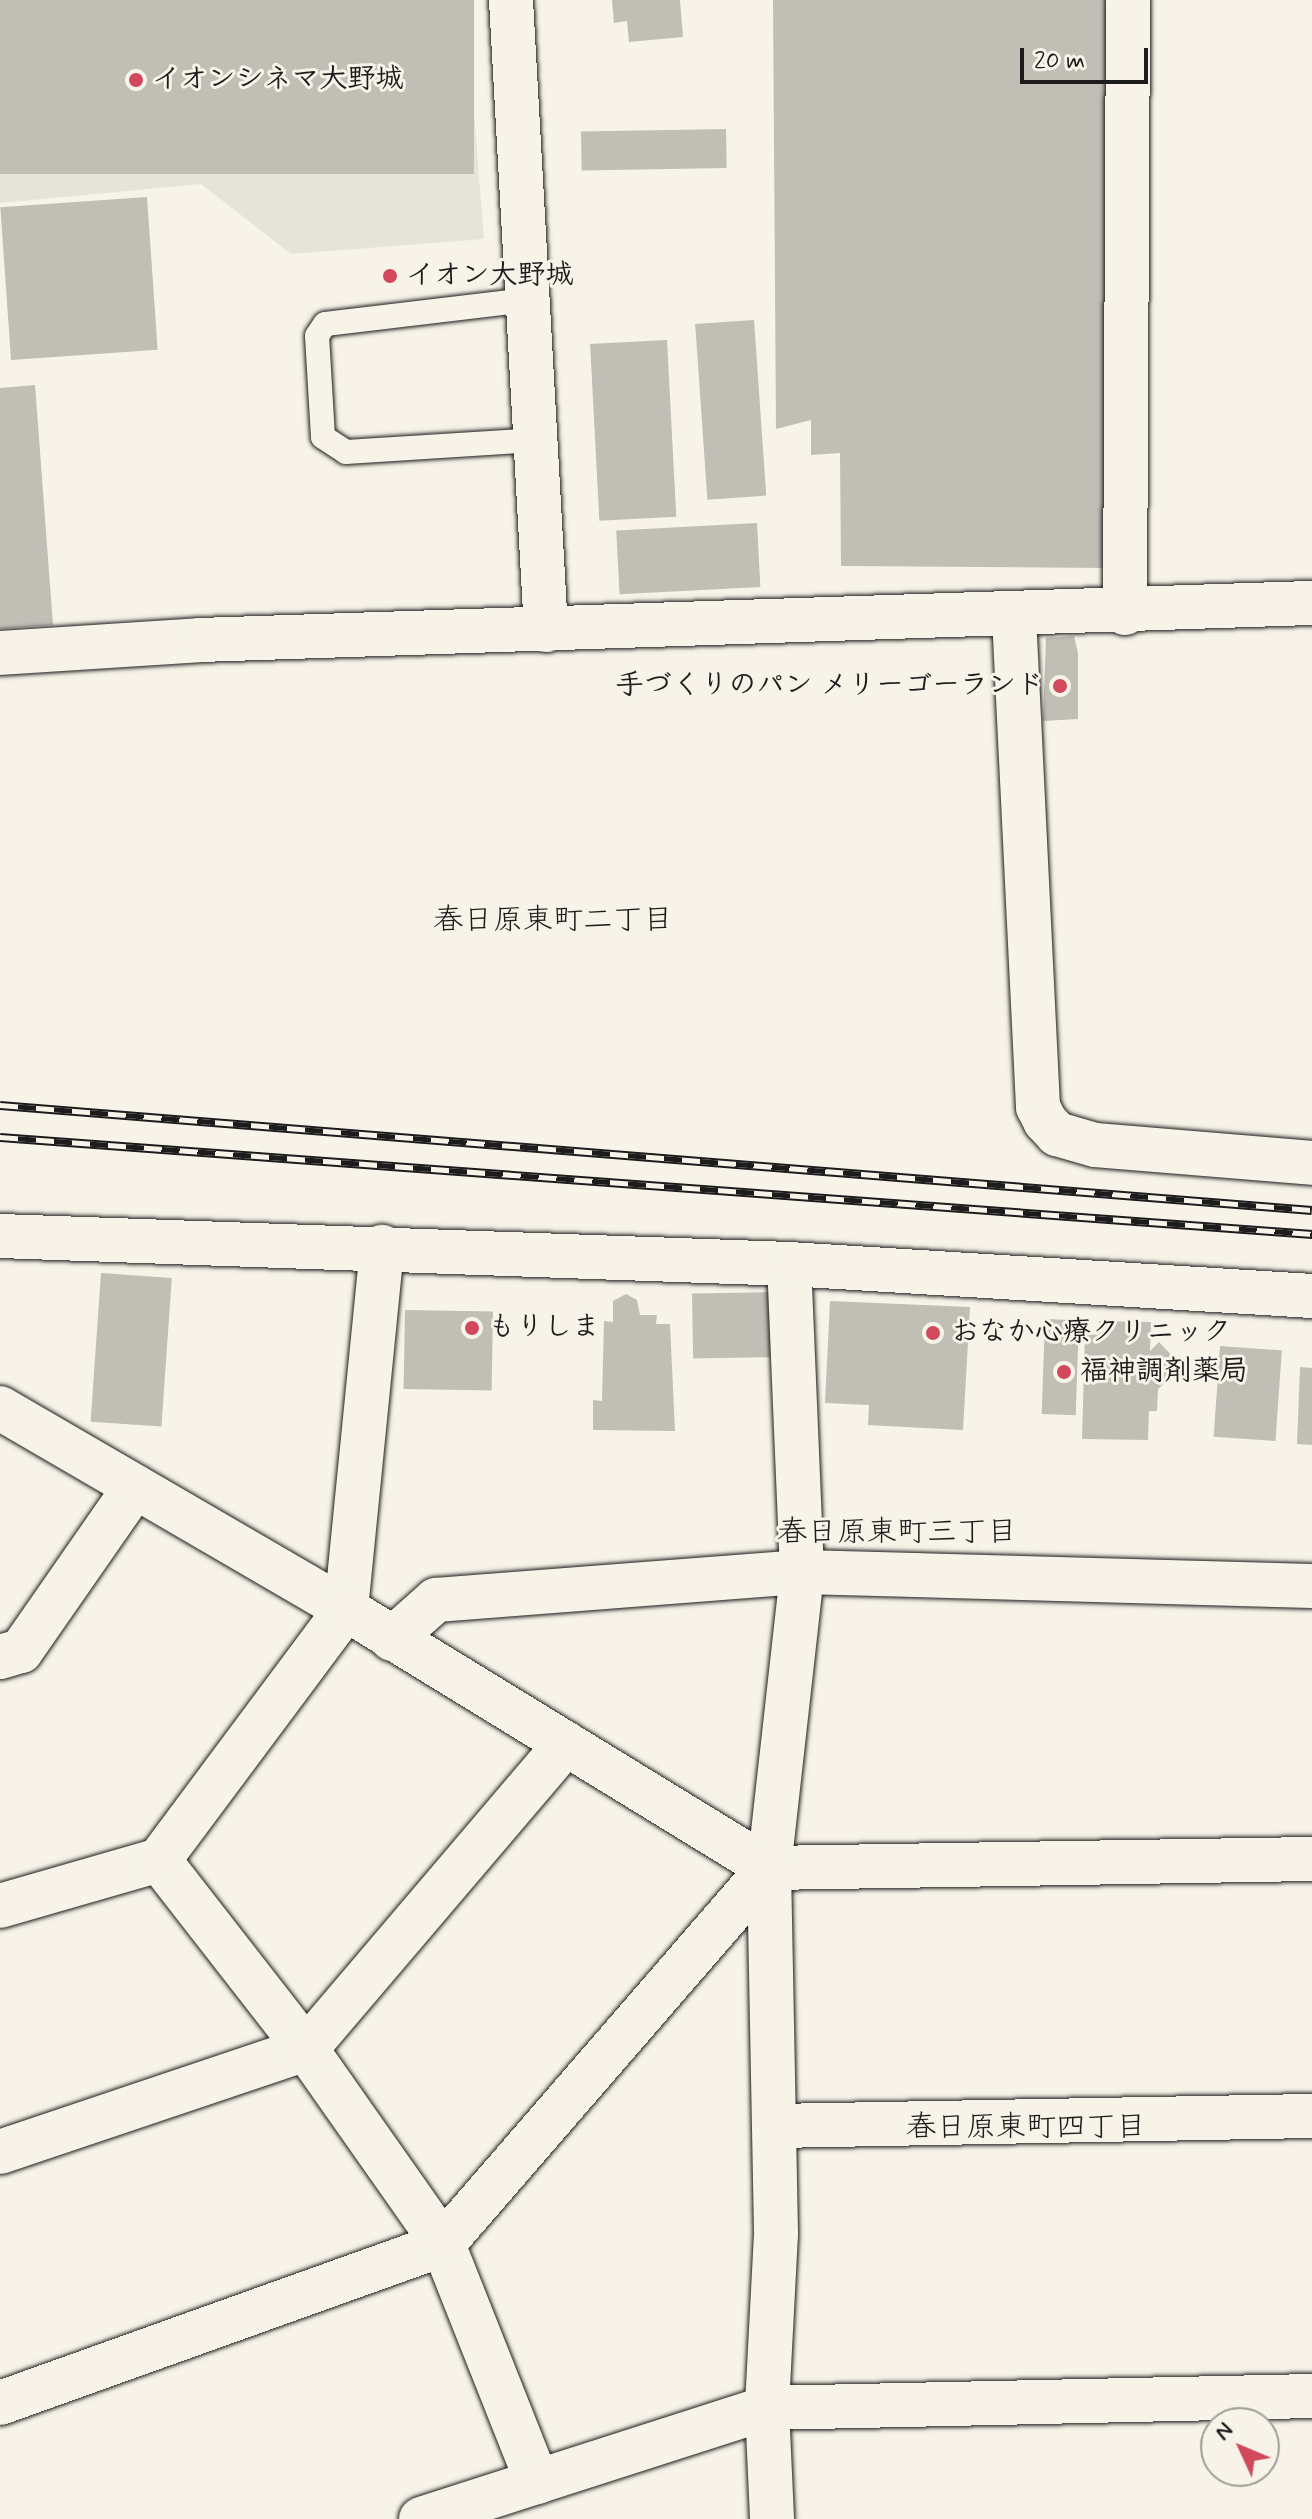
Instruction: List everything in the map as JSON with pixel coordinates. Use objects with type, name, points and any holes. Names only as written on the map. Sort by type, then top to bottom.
[{"type":"street","points":[[511,0],[546,630]]},
{"type":"street","points":[[1125,613],[1128,0]]},
{"type":"street","points":[[0,653],[200,640],[1125,613],[1312,603]]},
{"type":"street","points":[[1014,616],[1038,1107],[1045,1121],[1057,1134],[1095,1145],[1312,1163]]},
{"type":"street","points":[[0,1236],[382,1247],[789,1264],[1312,1296]]},
{"type":"street","points":[[0,1906],[159,1860],[346,1609],[382,1247]]},
{"type":"street","points":[[772,2519],[767,2408],[776,2234],[769,1868],[802,1572],[789,1264]]},
{"type":"street","points":[[0,1408],[346,1609],[769,1868],[1312,1859]]},
{"type":"street","points":[[0,1657],[21,1651],[135,1487]]},
{"type":"street","points":[[392,1639],[436,1600],[802,1572],[1312,1586]]},
{"type":"street","points":[[0,2152],[306,2049],[566,1744]]},
{"type":"street","points":[[159,1860],[306,2049],[443,2244],[537,2482]]},
{"type":"street","points":[[0,2403],[443,2244],[769,1868]]},
{"type":"street","points":[[775,2126],[1312,2116]]},
{"type":"street","points":[[421,2519],[767,2408],[1312,2396]]},
{"type":"lane","points":[[527,300],[325,324],[317,336],[323,437],[346,452],[535,440]]},
{"type":"shaded area","points":[[0,0],[465,0],[484,239],[291,254],[201,184],[0,203]]},
{"type":"building","points":[[0,0],[474,0],[474,174],[0,174]]},
{"type":"building","points":[[612,0],[680,0],[683,37],[629,42],[627,21],[614,23]]},
{"type":"building","points":[[773,0],[1111,0],[1107,568],[841,566],[840,453],[811,455],[811,420],[776,429]]},
{"type":"building","points":[[726,129],[727,168],[582,171],[581,132]]},
{"type":"building","points":[[147,197],[158,350],[11,360],[0,207]]},
{"type":"building","points":[[754,320],[766,496],[707,500],[695,324]]},
{"type":"building","points":[[667,340],[676,517],[599,521],[590,344]]},
{"type":"building","points":[[35,385],[53,625],[0,629],[0,388]]},
{"type":"building","points":[[757,523],[760,587],[620,594],[616,530]]},
{"type":"building","name":"手づくりのパン メリーゴーランド","points":[[1074,636],[1078,653],[1078,719],[1043,721],[1046,638]]},
{"type":"building","points":[[101,1273],[172,1278],[161,1427],[91,1422]]},
{"type":"building","points":[[778,1292],[779,1357],[693,1358],[692,1294]]},
{"type":"building","points":[[626,1294],[637,1300],[640,1315],[657,1315],[656,1324],[670,1324],[675,1431],[593,1430],[593,1400],[602,1401],[604,1321],[613,1322],[613,1301]]},
{"type":"building","points":[[830,1301],[970,1307],[963,1430],[868,1425],[869,1405],[825,1403]]},
{"type":"building","points":[[405,1310],[493,1312],[492,1391],[404,1389]]},
{"type":"building","points":[[1045,1319],[1079,1320],[1076,1415],[1042,1414]]},
{"type":"building","points":[[1099,1321],[1151,1322],[1150,1351],[1159,1342],[1182,1366],[1158,1389],[1157,1411],[1149,1411],[1148,1440],[1082,1439],[1085,1334],[1099,1335]]},
{"type":"building","points":[[1220,1346],[1282,1350],[1276,1441],[1214,1437]]},
{"type":"building","points":[[1300,1367],[1312,1368],[1312,1445],[1297,1444]]},
{"type":"railway","points":[[0,1105],[1312,1210]]},
{"type":"railway","points":[[0,1137],[1312,1234]]},
{"type":"place","name":"イオンシネマ大野城","points":[[136,80]]},
{"type":"place","name":"イオン大野城","points":[[390,276]]},
{"type":"place","name":"手づくりのパン メリーゴーランド","points":[[1060,686]]},
{"type":"place","name":"もりしま","points":[[472,1328]]},
{"type":"place","name":"おなか心療クリニック","points":[[933,1333]]},
{"type":"place","name":"福神調剤薬局","points":[[1064,1372]]},
{"type":"district","name":"春日原東町二丁目","points":[[553,921]]},
{"type":"district","name":"春日原東町三丁目","points":[[897,1533]]},
{"type":"district","name":"春日原東町四丁目","points":[[1026,2128]]}]
